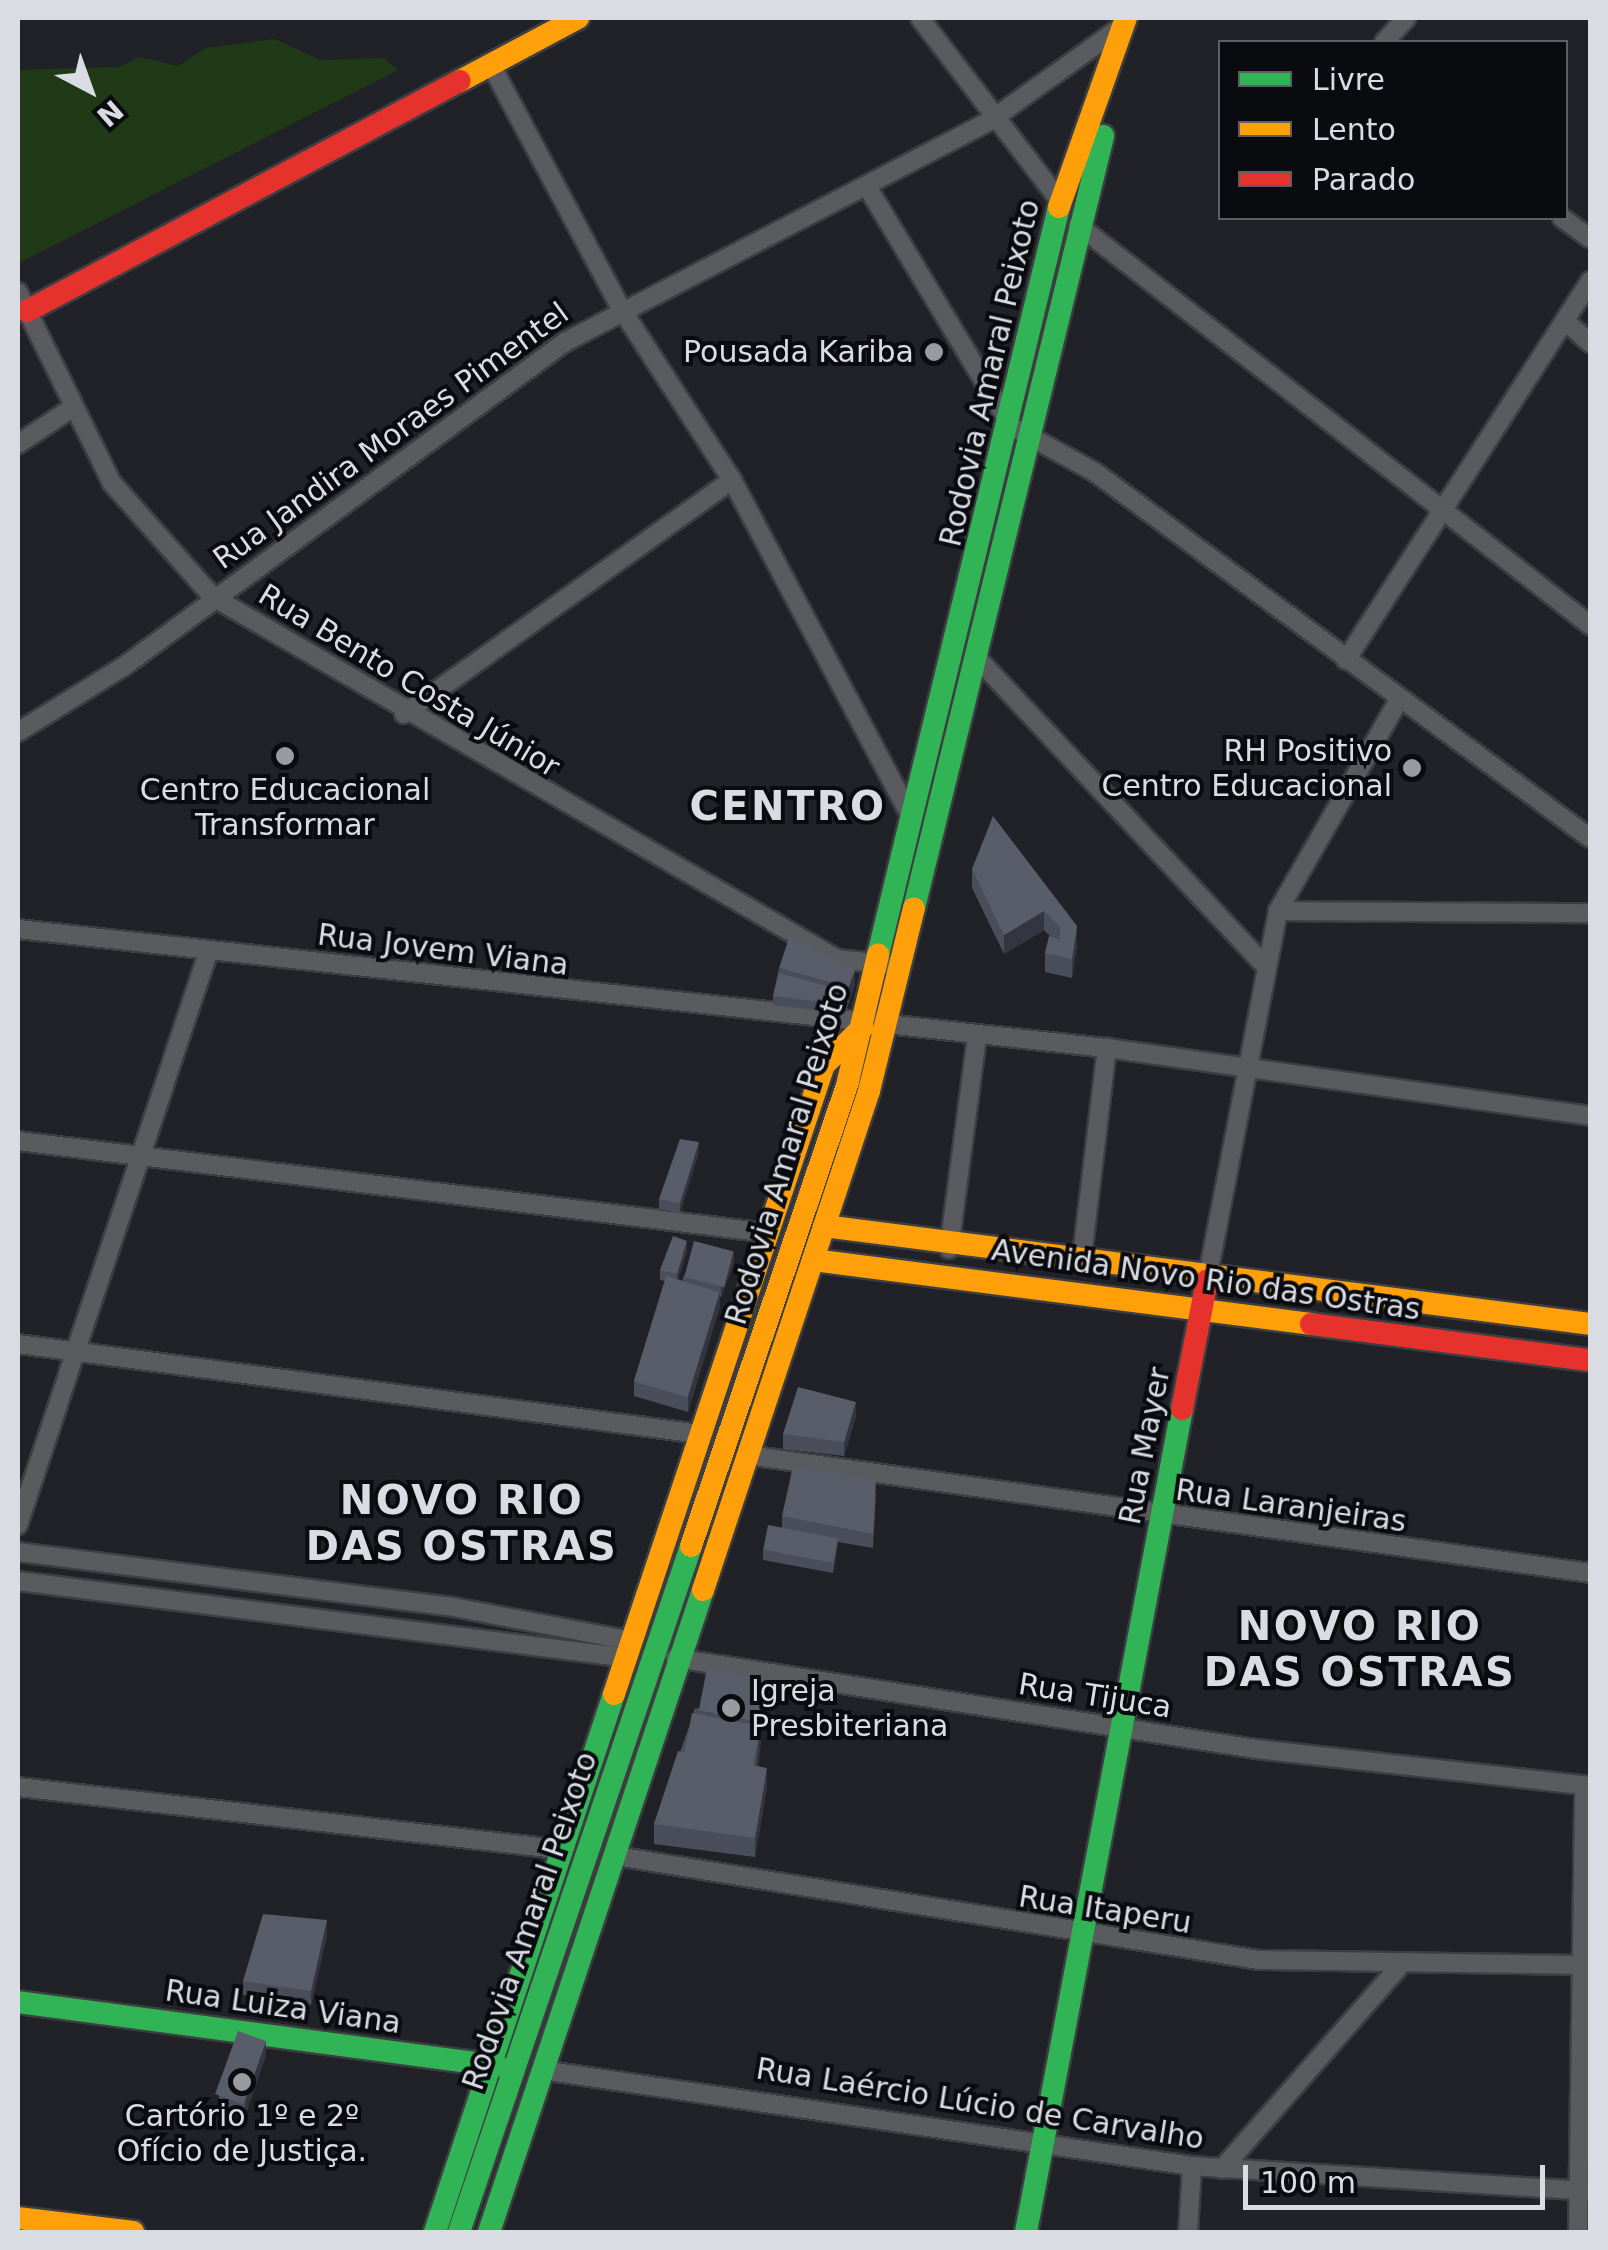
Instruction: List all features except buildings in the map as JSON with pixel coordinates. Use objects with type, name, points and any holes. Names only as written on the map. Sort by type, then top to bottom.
[{"type":"main road","points":[[22,302],[578,18]]},
{"type":"main road","name":"Rodovia Amaral Peixoto","points":[[489,2232],[686,1659],[747,1455],[824,1226],[875,1028],[877,964],[913,820],[1078,225],[1147,18]]},
{"type":"main road","name":"Rodovia Amaral Peixoto","points":[[459,2232],[651,1655],[875,1028],[903,966],[980,660],[1060,201],[1124,22]]},
{"type":"main road","points":[[436,2232],[556,1849],[824,1065],[839,1041],[875,1028]]},
{"type":"main road","name":"Avenida Novo Rio das Ostras","points":[[824,1226],[1081,1265],[1590,1324]]},
{"type":"main road","name":"Avenida Novo Rio das Ostras","points":[[813,1260],[1590,1360]]},
{"type":"main road","name":"Rua Mayer","points":[[1026,2232],[1087,1938],[1208,1280]]},
{"type":"main road","name":"Rua Luiza Viana","points":[[18,2002],[542,2070]]},
{"type":"main road","points":[[18,2218],[133,2232]]},
{"type":"street","points":[[920,18],[991,120],[1060,201]]},
{"type":"street","points":[[1386,40],[1406,18]]},
{"type":"street","name":"Rua Jandira Moraes Pimentel","points":[[18,732],[213,597],[523,369],[622,310],[868,188],[991,120],[1124,22]]},
{"type":"street","points":[[491,65],[622,310],[732,480],[913,820]]},
{"type":"street","points":[[868,188],[1023,429],[1590,838]]},
{"type":"street","points":[[1565,220],[1590,238]]},
{"type":"street","points":[[1078,225],[1590,626]]},
{"type":"street","points":[[1346,660],[1590,281]]},
{"type":"street","name":"Rua Bento Costa Júnior","points":[[22,302],[112,483],[213,597],[404,714],[838,959],[903,966]]},
{"type":"street","points":[[1565,321],[1590,342]]},
{"type":"street","points":[[18,444],[72,408]]},
{"type":"street","points":[[404,714],[732,480]]},
{"type":"street","points":[[980,660],[1262,963]]},
{"type":"street","name":"Rua Mayer","points":[[1208,1280],[1262,963],[1278,910],[1399,700]]},
{"type":"street","points":[[1278,910],[1590,913]]},
{"type":"street","name":"Rua Jovem Viana","points":[[18,929],[875,1028],[1107,1048],[1590,1116]]},
{"type":"street","points":[[18,1524],[208,950]]},
{"type":"street","points":[[950,1248],[976,1036]]},
{"type":"street","points":[[1081,1265],[1107,1048]]},
{"type":"street","points":[[18,1141],[144,1152],[768,1233]]},
{"type":"street","points":[[18,1344],[700,1434]]},
{"type":"street","name":"Rua Laranjeiras","points":[[747,1455],[1162,1517],[1590,1574]]},
{"type":"street","points":[[18,1552],[448,1606],[624,1649]]},
{"type":"street","points":[[18,1580],[624,1649]]},
{"type":"street","name":"Rua Tijuca","points":[[651,1655],[1126,1730],[1587,1786]]},
{"type":"street","points":[[1578,2232],[1583,2191],[1587,1786]]},
{"type":"street","points":[[18,1787],[556,1849]]},
{"type":"street","name":"Rua Itaperu","points":[[616,1856],[1087,1938],[1398,1968],[1584,1965]]},
{"type":"street","points":[[1222,2169],[1398,1968]]},
{"type":"street","name":"Rua Laércio Lúcio de Carvalho","points":[[542,2070],[1046,2141],[1192,2166],[1583,2191]]},
{"type":"street","points":[[1188,2232],[1192,2166]]},
{"type":"green space","points":[[275,39],[320,60],[384,58],[398,70],[19,263],[18,70],[119,67],[140,57],[178,66],[206,48]]},
{"type":"traffic: fast","points":[[914,908],[1103,136]]},
{"type":"traffic: fast","points":[[878,955],[1059,207]]},
{"type":"traffic: fast","points":[[1026,2232],[1182,1409]]},
{"type":"traffic: fast","points":[[459,2232],[691,1546]]},
{"type":"traffic: fast","points":[[489,2232],[703,1590]]},
{"type":"traffic: fast","points":[[435,2232],[614,1694]]},
{"type":"traffic: fast","points":[[18,2002],[498,2066]]},
{"type":"traffic: slow","points":[[460,81],[578,18]]},
{"type":"traffic: slow","points":[[1059,207],[1126,18]]},
{"type":"traffic: slow","points":[[703,1590],[869,1091],[914,908]]},
{"type":"traffic: slow","points":[[691,1546],[848,1081],[878,955]]},
{"type":"traffic: slow","points":[[614,1694],[824,1065],[863,1027]]},
{"type":"traffic: slow","points":[[824,1226],[1590,1324]]},
{"type":"traffic: slow","points":[[813,1260],[1311,1324]]},
{"type":"traffic: slow","points":[[18,2218],[133,2232]]},
{"type":"traffic: jam","points":[[27,311],[460,81]]},
{"type":"traffic: jam","points":[[1182,1409],[1207,1280]]},
{"type":"traffic: jam","points":[[1311,1324],[1590,1360]]},
{"type":"place","name":"Pousada Kariba","points":[[934,352]]},
{"type":"place","name":"Centro Educacional Transformar","points":[[285,756]]},
{"type":"place","name":"RH Positivo Centro Educacional","points":[[1412,768]]},
{"type":"place","name":"Igreja Presbiteriana","points":[[731,1708]]},
{"type":"place","name":"Cartório 1º e 2º Ofício de Justiça.","points":[[242,2082]]},
{"type":"district","name":"CENTRO","points":[[788,806]]},
{"type":"district","name":"NOVO RIO DAS OSTRAS","points":[[462,1523]]},
{"type":"district","name":"NOVO RIO DAS OSTRAS","points":[[1360,1649]]}]
